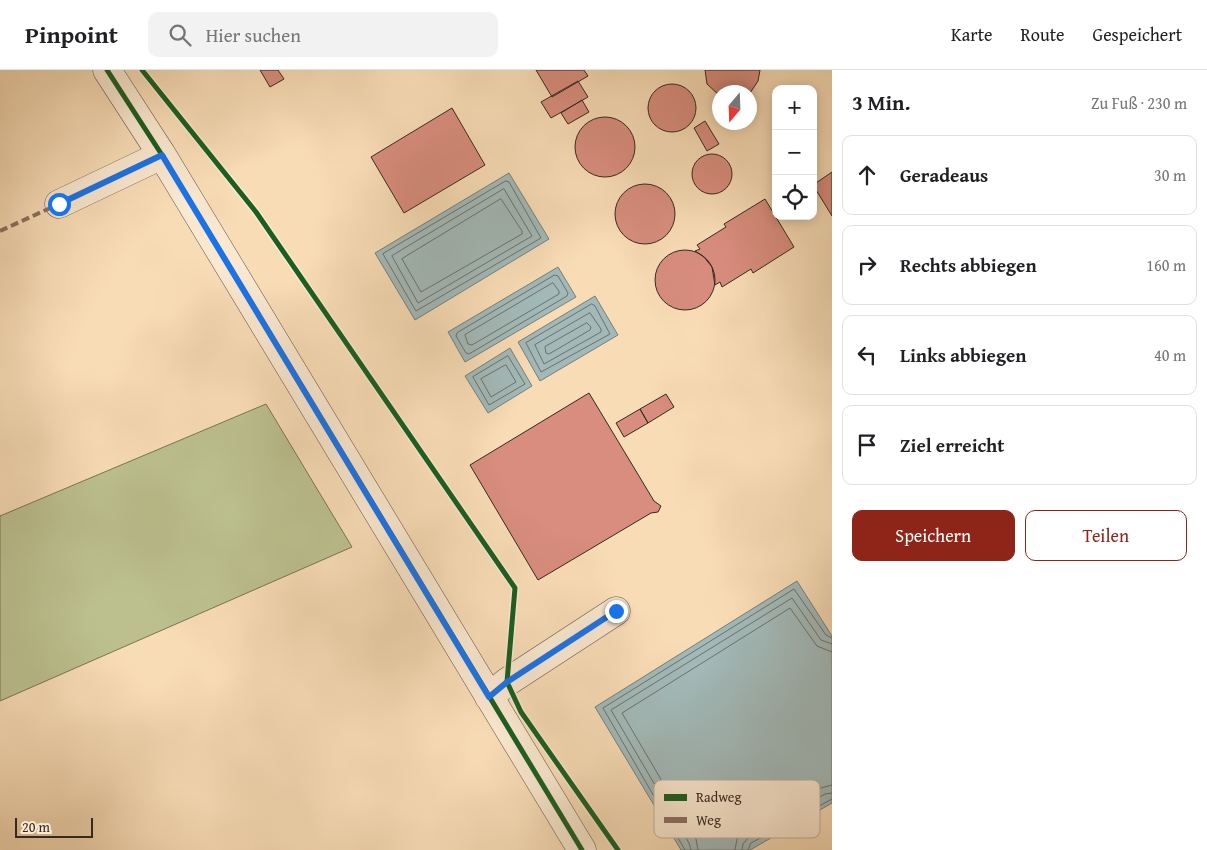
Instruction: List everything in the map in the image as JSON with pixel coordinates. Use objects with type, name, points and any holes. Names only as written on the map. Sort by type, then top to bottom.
[{"type":"street","points":[[107,70],[162,155],[582,850]]},
{"type":"street","points":[[59,204],[162,155]]},
{"type":"street","points":[[489,697],[507,682],[616,611]]},
{"type":"green space","points":[[266,404],[352,547],[0,701],[0,516]]},
{"type":"water","points":[[509,173],[549,239],[415,320],[375,253]]},
{"type":"water","points":[[558,267],[576,297],[465,362],[448,332]]},
{"type":"water","points":[[595,296],[618,335],[540,381],[518,342]]},
{"type":"water","points":[[510,348],[532,386],[488,413],[465,376]]},
{"type":"water","points":[[797,581],[832,636],[832,803],[820,810],[820,780],[654,780],[654,805],[595,707]]},
{"type":"water","points":[[674,838],[771,838],[750,850],[681,850]]},
{"type":"building","points":[[260,70],[278,70],[284,79],[270,87]]},
{"type":"building","points":[[536,70],[584,70],[588,76],[552,97]]},
{"type":"building","points":[[705,70],[760,70],[755,85],[712,85],[712,89],[707,84]]},
{"type":"building","points":[[578,81],[588,97],[551,118],[541,102]]},
{"type":"building","points":[[667,84],[677,84],[689,91],[696,103],[696,113],[689,125],[677,132],[667,132],[659,128],[652,121],[648,113],[648,103],[652,95],[659,88]]},
{"type":"building","points":[[582,100],[589,112],[568,124],[561,113]]},
{"type":"building","points":[[452,108],[485,165],[404,213],[371,157]]},
{"type":"building","points":[[605,117],[622,122],[630,130],[635,147],[630,164],[622,172],[605,177],[588,172],[580,164],[575,147],[580,130],[588,122]]},
{"type":"building","points":[[705,121],[719,144],[707,151],[694,128]]},
{"type":"building","points":[[716,154],[723,157],[729,163],[732,174],[731,182],[723,191],[716,194],[708,194],[701,191],[693,182],[692,170],[695,163],[704,155]]},
{"type":"building","points":[[832,172],[832,216],[817,192],[817,182]]},
{"type":"building","points":[[645,184],[662,189],[670,197],[675,214],[670,231],[662,239],[645,244],[628,239],[620,231],[615,214],[620,197],[628,189]]},
{"type":"building","points":[[765,199],[772,211],[772,220],[778,220],[794,247],[753,273],[751,269],[722,287],[720,282],[715,285],[712,267],[704,257],[695,251],[700,249],[697,245],[726,227],[724,224]]},
{"type":"building","points":[[685,250],[702,255],[710,263],[715,280],[710,297],[702,305],[685,310],[668,305],[660,297],[655,280],[660,263],[668,255]]},
{"type":"building","points":[[589,393],[654,501],[661,506],[658,512],[651,513],[538,580],[470,465]]},
{"type":"building","points":[[666,394],[674,407],[648,423],[640,409]]},
{"type":"building","points":[[640,409],[648,423],[624,437],[616,423]]},
{"type":"marked path","points":[[0,231],[59,204]]},
{"type":"cycle path","points":[[107,70],[162,155],[582,850]]},
{"type":"cycle path","points":[[142,70],[256,212],[515,588],[507,682],[521,712],[618,850]]},
{"type":"route","points":[[59,204],[162,155],[489,697],[507,682],[616,611]]}]
